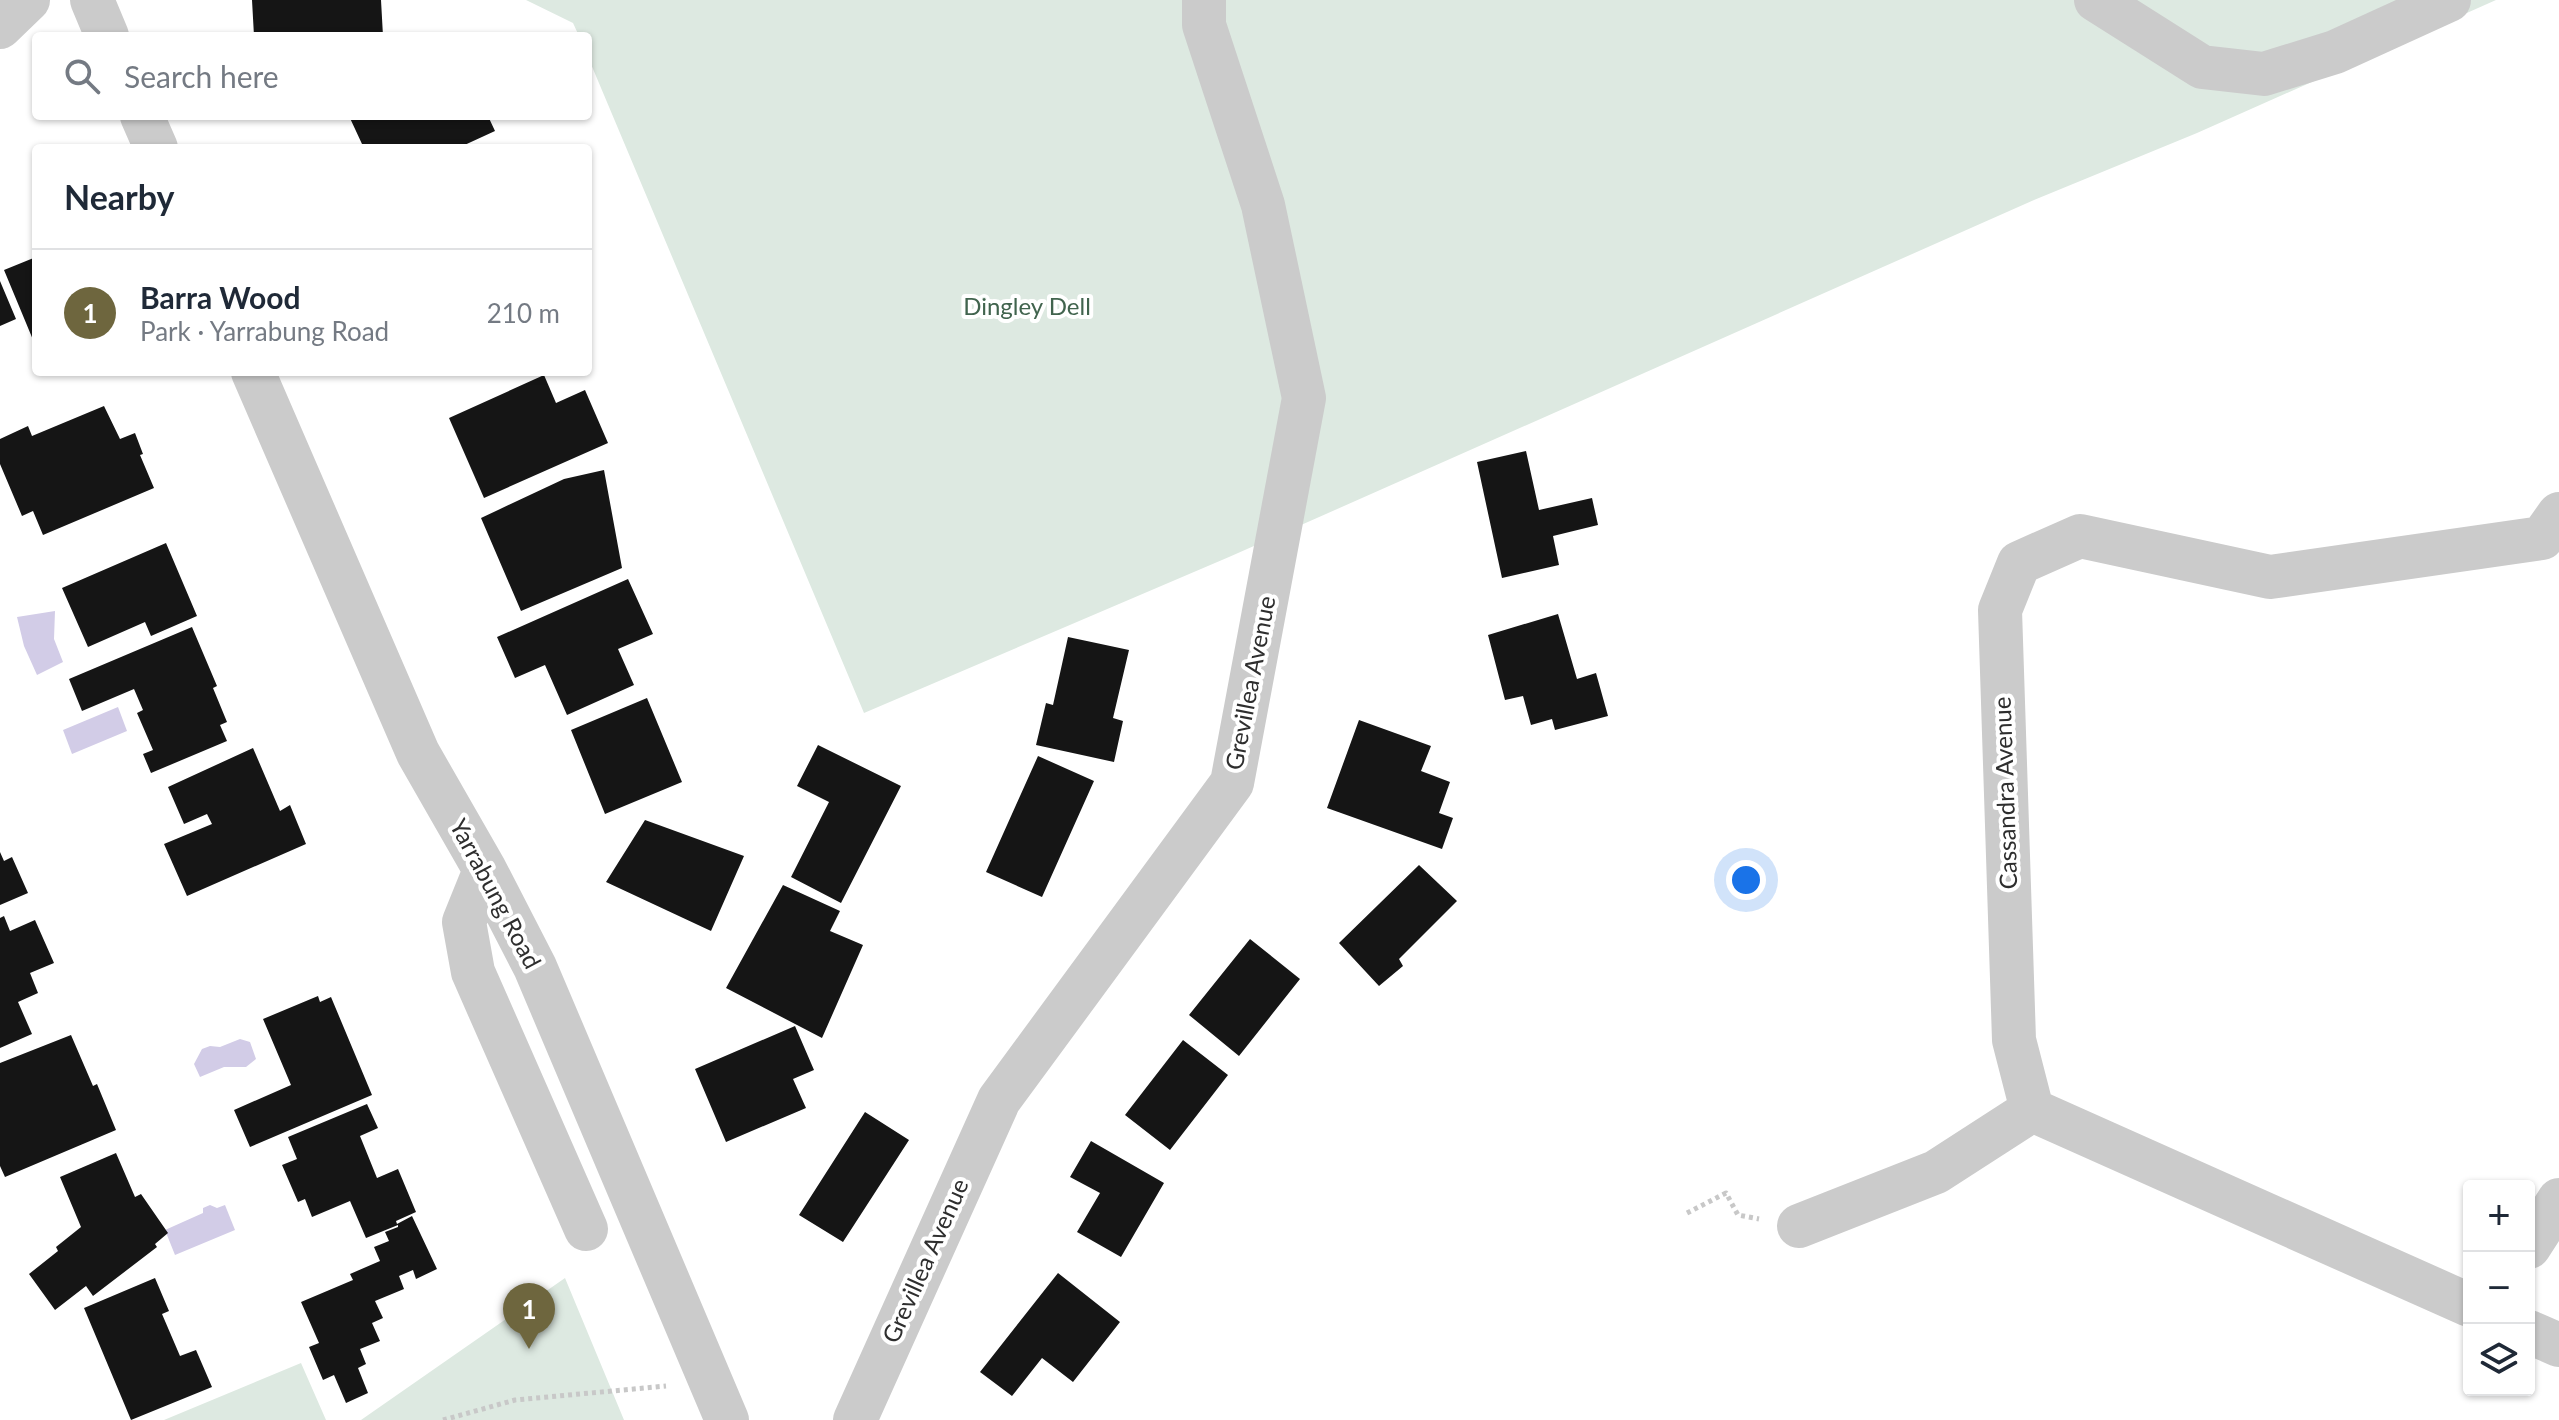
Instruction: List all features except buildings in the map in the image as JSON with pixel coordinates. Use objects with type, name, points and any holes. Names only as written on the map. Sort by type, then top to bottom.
[{"type":"street","points":[[0,27],[28,0]]},
{"type":"street","points":[[92,0],[105,32]]},
{"type":"street","name":"Grevillea Avenue","points":[[855,1420],[999,1100],[1232,783],[1304,398],[1263,205],[1204,25],[1204,0]]},
{"type":"street","points":[[2096,0],[2202,67],[2264,74],[2335,52],[2449,0]]},
{"type":"street","points":[[144,120],[154,144]]},
{"type":"street","name":"Yarrabung Road","points":[[255,376],[418,753],[485,870],[535,967],[718,1401]]},
{"type":"street","name":"Cassandra Avenue","points":[[2032,1110],[2014,1040],[2000,610],[2019,563],[2080,536],[2270,577],[2553,529]]},
{"type":"street","points":[[485,870],[464,922],[473,972],[586,1229]]},
{"type":"street","points":[[1799,1226],[1936,1172],[2032,1110],[2463,1302]]},
{"type":"street","points":[[2535,1238],[2559,1200]]},
{"type":"street","points":[[2535,1335],[2559,1345]]},
{"type":"path","points":[[1687,1213],[1726,1193],[1738,1215],[1799,1226]]},
{"type":"path","points":[[443,1420],[515,1400],[718,1401]]},
{"type":"green space","name":"Dingley Dell","points":[[526,0],[2496,0],[2197,133],[2034,200],[1229,557],[864,713],[592,67],[592,32],[577,32],[573,23]]},
{"type":"green space","points":[[565,1278],[624,1420],[361,1420]]},
{"type":"green space","points":[[301,1363],[326,1420],[164,1420]]},
{"type":"shaded area","points":[[55,611],[54,639],[63,662],[37,675],[24,646],[17,617]]},
{"type":"shaded area","points":[[118,707],[127,731],[72,754],[63,730]]},
{"type":"shaded area","points":[[240,1039],[250,1042],[256,1059],[246,1067],[224,1067],[200,1077],[194,1064],[202,1049],[220,1047]]},
{"type":"shaded area","points":[[210,1205],[217,1208],[225,1205],[235,1230],[175,1255],[165,1230],[203,1213],[203,1208]]},
{"type":"place","name":"Barra Wood","points":[[529,1349]]}]
